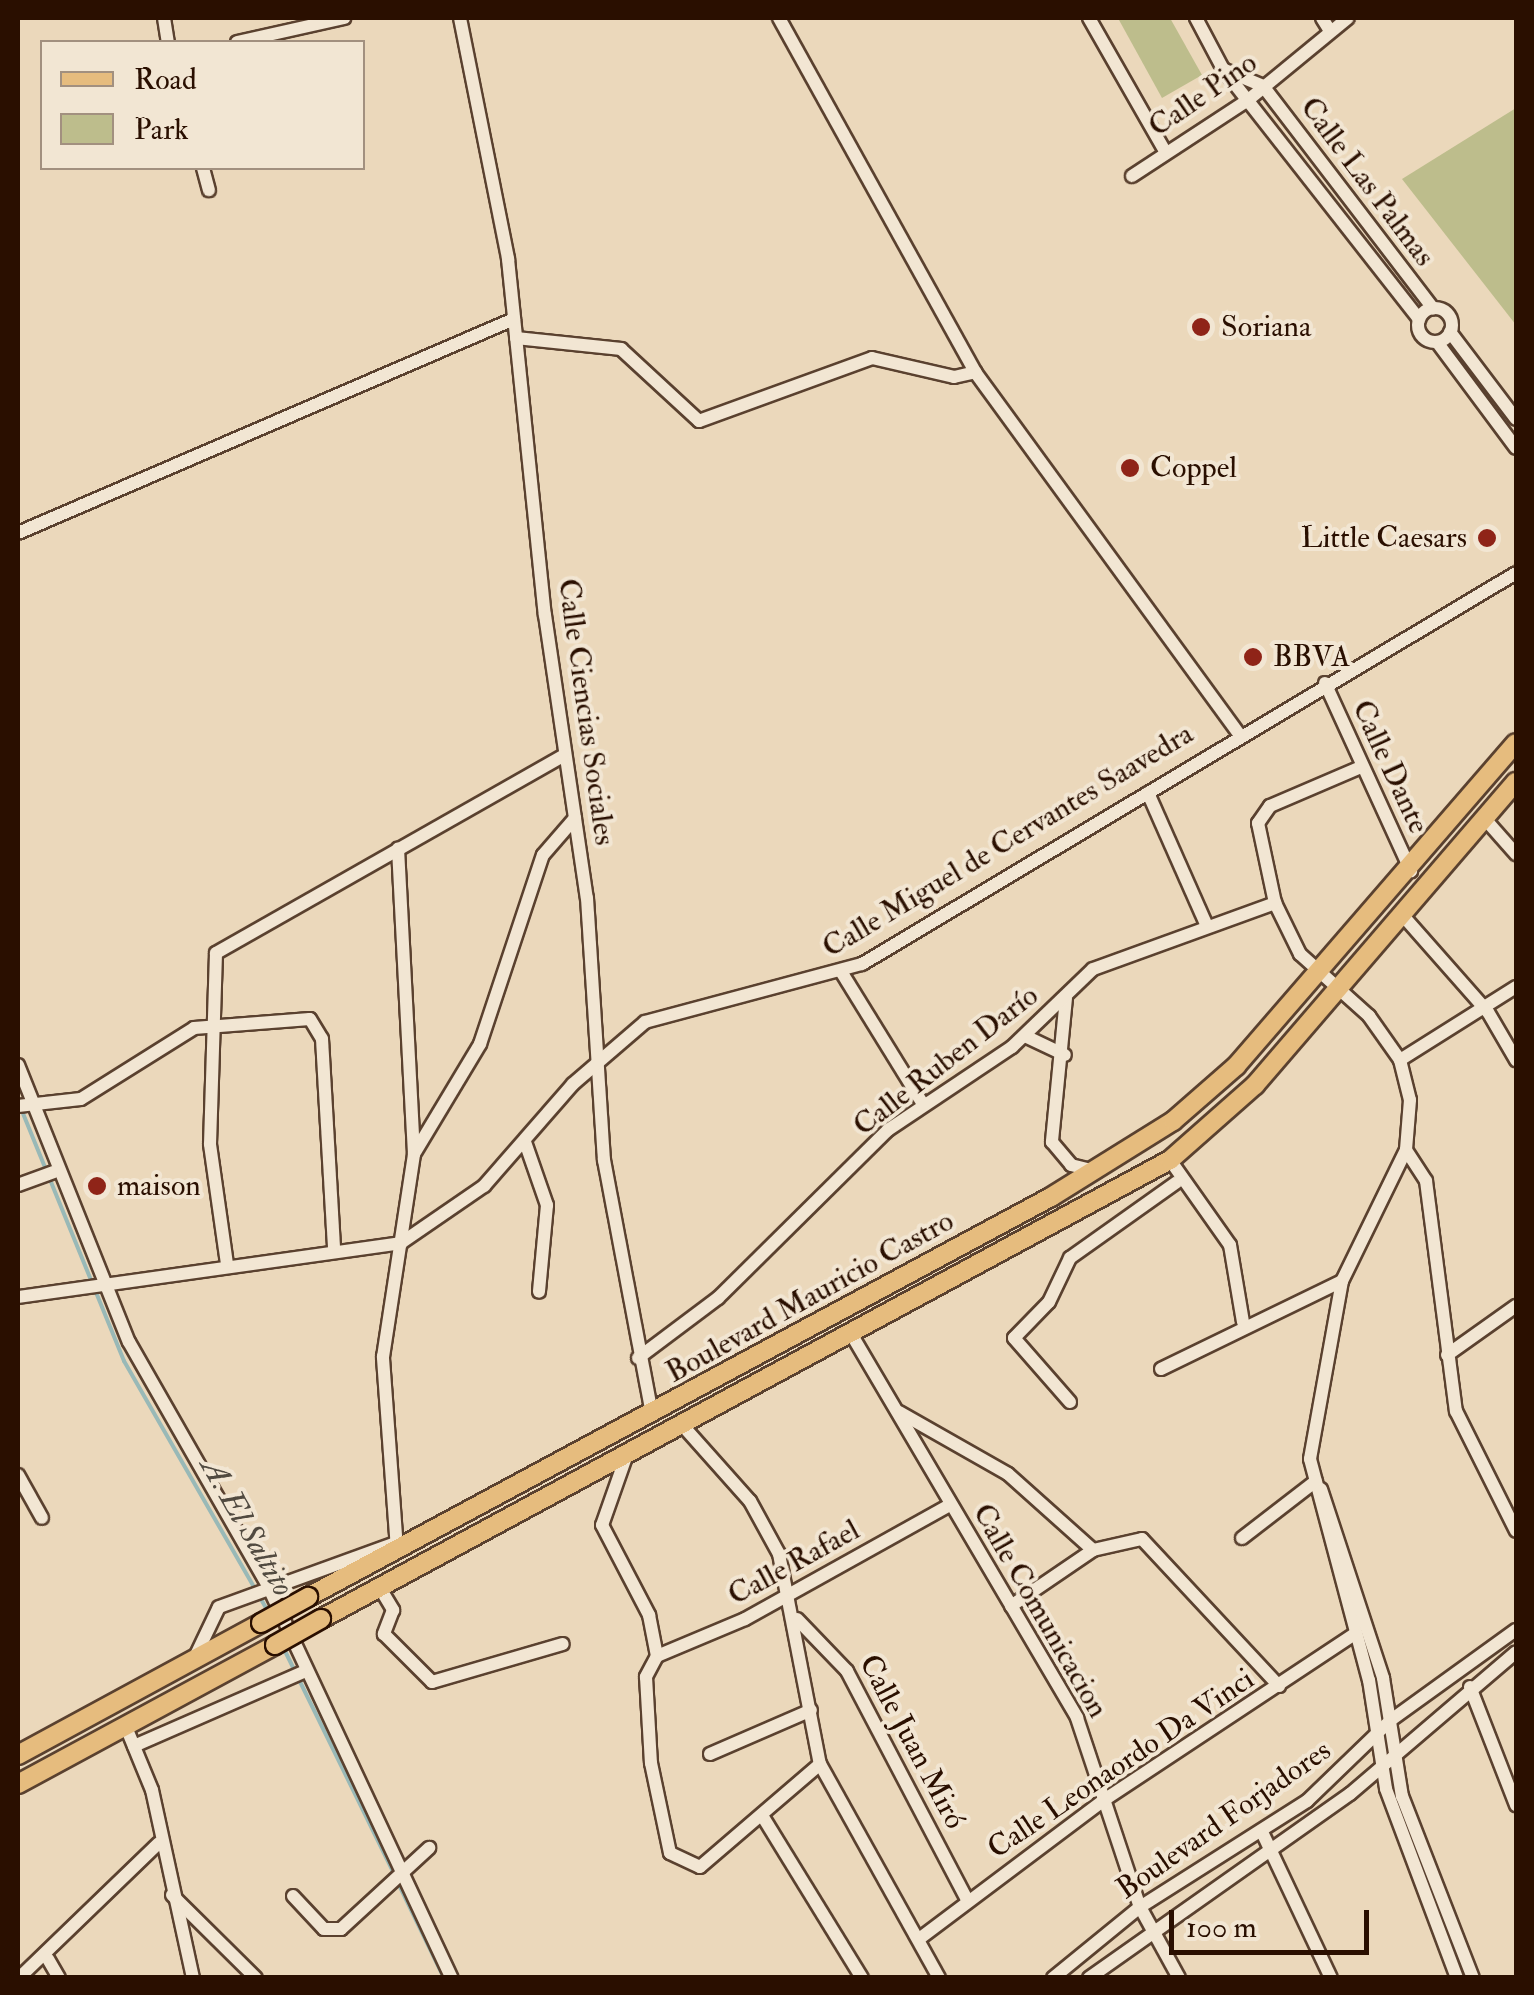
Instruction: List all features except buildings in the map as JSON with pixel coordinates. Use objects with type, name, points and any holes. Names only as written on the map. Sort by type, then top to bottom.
[{"type":"main road","name":"Boulevard Mauricio Castro","points":[[18,1755],[396,1546],[652,1414],[1095,1171],[1198,1102],[1411,871],[1516,743]]},
{"type":"main road","name":"Boulevard Mauricio Castro","points":[[18,1784],[852,1337],[1170,1160],[1255,1086],[1405,918],[1516,782]]},
{"type":"street","points":[[260,18],[264,36]]},
{"type":"street","points":[[246,40],[344,18]]},
{"type":"street","name":"Calle Ciencias Sociales","points":[[460,18],[514,318],[564,755],[576,818],[594,1063],[638,1358],[652,1414]]},
{"type":"street","points":[[779,18],[975,372],[1238,732]]},
{"type":"street","points":[[1089,18],[1165,152]]},
{"type":"street","name":"Calle Las Palmas","points":[[1196,18],[1223,69],[1419,319]]},
{"type":"street","points":[[1322,18],[1330,31]]},
{"type":"street","name":"Calle Pino","points":[[1132,176],[1248,100],[1348,18]]},
{"type":"street","points":[[1223,69],[1262,86]]},
{"type":"street","name":"Calle Las Palmas","points":[[1262,86],[1433,308]]},
{"type":"street","points":[[204,170],[209,190]]},
{"type":"street","points":[[1516,420],[1450,332],[1448,315],[1433,308],[1419,319],[1422,335],[1437,342],[1516,448]]},
{"type":"street","points":[[18,533],[514,318]]},
{"type":"street","points":[[1437,342],[1450,332]]},
{"type":"street","points":[[516,338],[622,349],[700,421],[872,358],[954,377],[975,372]]},
{"type":"street","name":"Calle Miguel de Cervantes Saavedra","points":[[401,1243],[476,1192],[594,1063],[672,1010],[842,974],[1148,793],[1238,732],[1516,572]]},
{"type":"street","name":"Calle Dante","points":[[1324,684],[1411,871]]},
{"type":"street","points":[[227,1264],[210,1144],[216,953],[564,755]]},
{"type":"street","points":[[1360,767],[1258,815],[1275,903],[1316,975],[1338,992],[1400,1060],[1411,1111],[1406,1150],[1342,1281],[1310,1458],[1355,1634],[1382,1764],[1457,1978]]},
{"type":"street","points":[[1148,793],[1206,924]]},
{"type":"street","points":[[414,1154],[480,1044],[543,855],[576,818]]},
{"type":"street","points":[[1485,820],[1516,854]]},
{"type":"street","points":[[195,1658],[220,1607],[268,1586],[396,1546],[382,1357],[414,1154],[398,848]]},
{"type":"street","name":"Calle Ruben Darío","points":[[638,1358],[698,1315],[923,1104],[1025,1036],[1104,962],[1275,903]]},
{"type":"street","points":[[1405,918],[1488,1012],[1516,1060]]},
{"type":"street","points":[[842,974],[923,1104]]},
{"type":"street","points":[[1400,1060],[1488,1012],[1516,987]]},
{"type":"street","points":[[1066,998],[1065,1055],[1052,1142],[1071,1165],[1095,1171]]},
{"type":"street","points":[[24,1107],[82,1099],[212,1023],[310,1019],[320,1029],[334,1250]]},
{"type":"street","points":[[1025,1036],[1065,1055]]},
{"type":"street","points":[[18,1065],[24,1107],[102,1283],[268,1586],[397,1870],[452,1978]]},
{"type":"street","points":[[525,1142],[547,1205],[539,1292]]},
{"type":"street","points":[[1406,1150],[1426,1181],[1448,1355],[1467,1440],[1516,1532]]},
{"type":"street","points":[[1170,1160],[1178,1182],[1230,1245],[1243,1322]]},
{"type":"street","points":[[18,1185],[54,1172]]},
{"type":"street","points":[[1070,1402],[1014,1338],[1049,1302],[1070,1258],[1178,1182]]},
{"type":"street","points":[[18,1296],[227,1264],[401,1243]]},
{"type":"street","points":[[1160,1369],[1243,1322],[1342,1281]]},
{"type":"street","points":[[1448,1355],[1516,1306]]},
{"type":"street","name":"Calle Comunicacion","points":[[852,1337],[1077,1718],[1140,1907],[1179,1978]]},
{"type":"street","points":[[896,1411],[1008,1474],[1094,1550]]},
{"type":"street","points":[[684,1427],[750,1502],[792,1594],[820,1764],[939,1978]]},
{"type":"street","points":[[626,1457],[602,1525],[637,1585],[657,1656],[646,1677],[650,1746],[670,1854],[700,1867],[820,1764]]},
{"type":"street","points":[[18,1475],[42,1518]]},
{"type":"street","points":[[1242,1538],[1315,1481]]},
{"type":"street","points":[[1315,1481],[1366,1613],[1392,1720],[1402,1796],[1473,1978]]},
{"type":"street","name":"Calle Rafael","points":[[657,1656],[792,1594],[950,1505]]},
{"type":"street","points":[[1011,1606],[1094,1550],[1130,1536],[1152,1544],[1279,1686]]},
{"type":"street","points":[[380,1588],[393,1610],[384,1634],[432,1682],[563,1644]]},
{"type":"street","name":"Calle Juan Miró","points":[[796,1618],[838,1656],[968,1900]]},
{"type":"street","name":"Boulevard Forjadores","points":[[1053,1978],[1140,1907],[1262,1832],[1392,1720],[1516,1630]]},
{"type":"street","name":"Calle Leonaordo Da Vinci","points":[[919,1939],[1104,1800],[1355,1634]]},
{"type":"street","name":"Boulevard Forjadores","points":[[1089,1978],[1152,1926],[1270,1852],[1516,1652]]},
{"type":"street","points":[[134,1746],[306,1671]]},
{"type":"street","points":[[1470,1687],[1516,1805]]},
{"type":"street","points":[[710,1754],[811,1710]]},
{"type":"street","points":[[126,1728],[134,1746],[193,1978]]},
{"type":"street","points":[[762,1817],[862,1978]]},
{"type":"street","points":[[1262,1832],[1330,1978]]},
{"type":"street","points":[[19,1978],[48,1959],[159,1842]]},
{"type":"street","points":[[293,1896],[332,1931],[397,1870],[429,1848]]},
{"type":"street","points":[[170,1893],[256,1978]]},
{"type":"street","points":[[48,1959],[60,1978]]},
{"type":"green space","points":[[1170,18],[1202,75],[1162,98],[1119,20]]},
{"type":"green space","points":[[1516,108],[1516,325],[1402,179]]},
{"type":"waterway","name":"A. El Saltito","points":[[22,1111],[124,1361],[269,1613]]},
{"type":"waterway","name":"A. El Saltito","points":[[284,1649],[394,1874]]},
{"type":"waterway","name":"A. El Saltito","points":[[398,1883],[444,1978]]},
{"type":"place","name":"Soriana","points":[[1201,327]]},
{"type":"place","name":"Coppel","points":[[1130,468]]},
{"type":"place","name":"Little Caesars","points":[[1487,538]]},
{"type":"place","name":"BBVA","points":[[1253,657]]},
{"type":"place","name":"maison","points":[[97,1186]]}]
